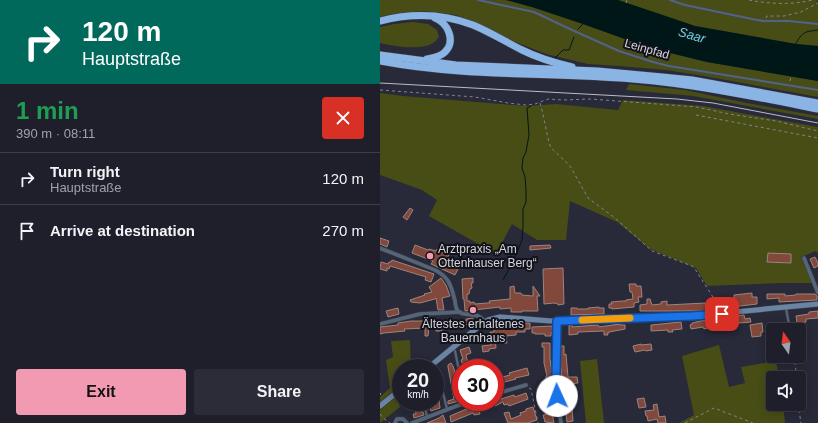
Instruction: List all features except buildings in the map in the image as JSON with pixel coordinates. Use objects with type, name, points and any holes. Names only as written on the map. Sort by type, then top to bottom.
[{"type":"highway","points":[[413,60],[437,57],[444,53],[449,44],[450,34],[445,25],[440,20],[427,16]]},
{"type":"highway","points":[[380,20],[400,17],[436,16],[462,22],[483,30],[523,51],[540,58],[597,71]]},
{"type":"highway","points":[[380,55],[464,65],[641,74],[692,80],[818,103]]},
{"type":"highway","points":[[380,61],[464,71],[646,80],[696,87],[818,109]]},
{"type":"highway","points":[[380,65],[419,66]]},
{"type":"main road","points":[[439,359],[485,322],[500,317],[557,321],[692,316],[818,304]]},
{"type":"main road","points":[[380,406],[392,396]]},
{"type":"street","points":[[380,248],[442,273],[449,282],[457,309],[460,312]]},
{"type":"street","points":[[804,258],[818,293]]},
{"type":"street","points":[[380,324],[420,314],[460,312],[480,316],[485,322]]},
{"type":"street","points":[[557,321],[556,375],[561,423]]},
{"type":"street","points":[[504,391],[526,385]]},
{"type":"street","points":[[412,423],[452,407]]},
{"type":"street","points":[[395,423],[397,419],[400,418],[403,418],[407,423]]},
{"type":"lane","name":"Leinpfad","points":[[478,0],[534,12],[619,51],[653,62],[669,66],[818,90]]},
{"type":"lane","points":[[670,0],[707,10],[763,21],[788,21],[818,24]]},
{"type":"lane","points":[[786,307],[789,323]]},
{"type":"lane","points":[[456,351],[457,359]]},
{"type":"lane","points":[[444,397],[447,409]]},
{"type":"lane","points":[[426,411],[427,417]]},
{"type":"path","points":[[749,0],[775,4],[787,4],[813,0]]},
{"type":"path","points":[[763,21],[767,16],[790,15],[801,12],[818,3]]},
{"type":"path","points":[[789,85],[791,76]]},
{"type":"path","points":[[380,90],[475,97],[526,105],[539,103],[548,99],[590,99],[696,107],[729,114],[776,121],[818,131]]},
{"type":"path","points":[[539,103],[544,114],[551,148],[570,166],[588,198],[615,218],[652,251],[692,266],[706,286],[722,314]]},
{"type":"path","points":[[696,115],[818,138]]},
{"type":"path","points":[[531,389],[538,423]]},
{"type":"path","points":[[685,423],[714,408],[753,423]]},
{"type":"path","points":[[800,411],[801,423]]},
{"type":"path","points":[[380,414],[390,423]]},
{"type":"green space","points":[[380,0],[506,0],[583,24],[650,48],[707,62],[818,81],[818,97],[666,70],[588,64],[546,54],[456,15],[423,11],[380,17]]},
{"type":"green space","points":[[618,0],[817,0],[818,46],[796,44],[695,26]]},
{"type":"green space","points":[[413,22],[428,24],[437,30],[439,37],[433,43],[421,47],[407,47],[380,43],[380,27]]},
{"type":"green space","points":[[629,84],[685,90],[818,116],[818,119],[693,96],[626,90]]},
{"type":"green space","points":[[380,93],[526,106],[556,104],[618,110],[623,100],[703,106],[818,127],[818,254],[816,251],[801,257],[812,283],[707,286],[696,268],[650,249],[617,222],[570,201],[566,240],[537,240],[512,224],[496,254],[429,216],[437,200],[422,190],[380,175]]},
{"type":"green space","points":[[410,340],[411,359],[392,359],[392,392],[380,402],[380,397],[390,388],[386,360],[393,357],[391,341]]},
{"type":"green space","points":[[719,345],[729,387],[745,383],[741,367],[766,363],[776,363],[778,371],[766,371],[766,411],[784,411],[785,423],[679,423],[694,415],[682,356]]},
{"type":"green space","points":[[597,359],[604,423],[586,423],[580,361]]},
{"type":"green space","points":[[392,400],[392,411],[395,411],[380,423],[380,410]]},
{"type":"water","name":"Saar","points":[[506,0],[618,0],[695,26],[796,44],[818,46],[818,81],[707,62],[650,48],[532,7]]},
{"type":"waterway","points":[[578,29],[583,24]]},
{"type":"waterway","points":[[795,45],[804,33],[818,30]]},
{"type":"waterway","points":[[554,59],[563,50],[569,50],[574,37]]},
{"type":"waterway","points":[[503,280],[512,264],[522,240],[523,209],[526,202],[525,177],[522,168],[529,135],[527,108],[531,106]]},
{"type":"railway","points":[[380,83],[677,99],[713,103],[818,123]]},
{"type":"slow traffic","points":[[582,320],[630,318]]},
{"type":"place","name":"Arztpraxis „Am Ottenhauser Berg“","points":[[430,256]]},
{"type":"place","name":"Ältestes erhaltenes Bauernhaus","points":[[473,310]]},
{"type":"route","points":[[557,396],[557,321],[722,314]]}]
